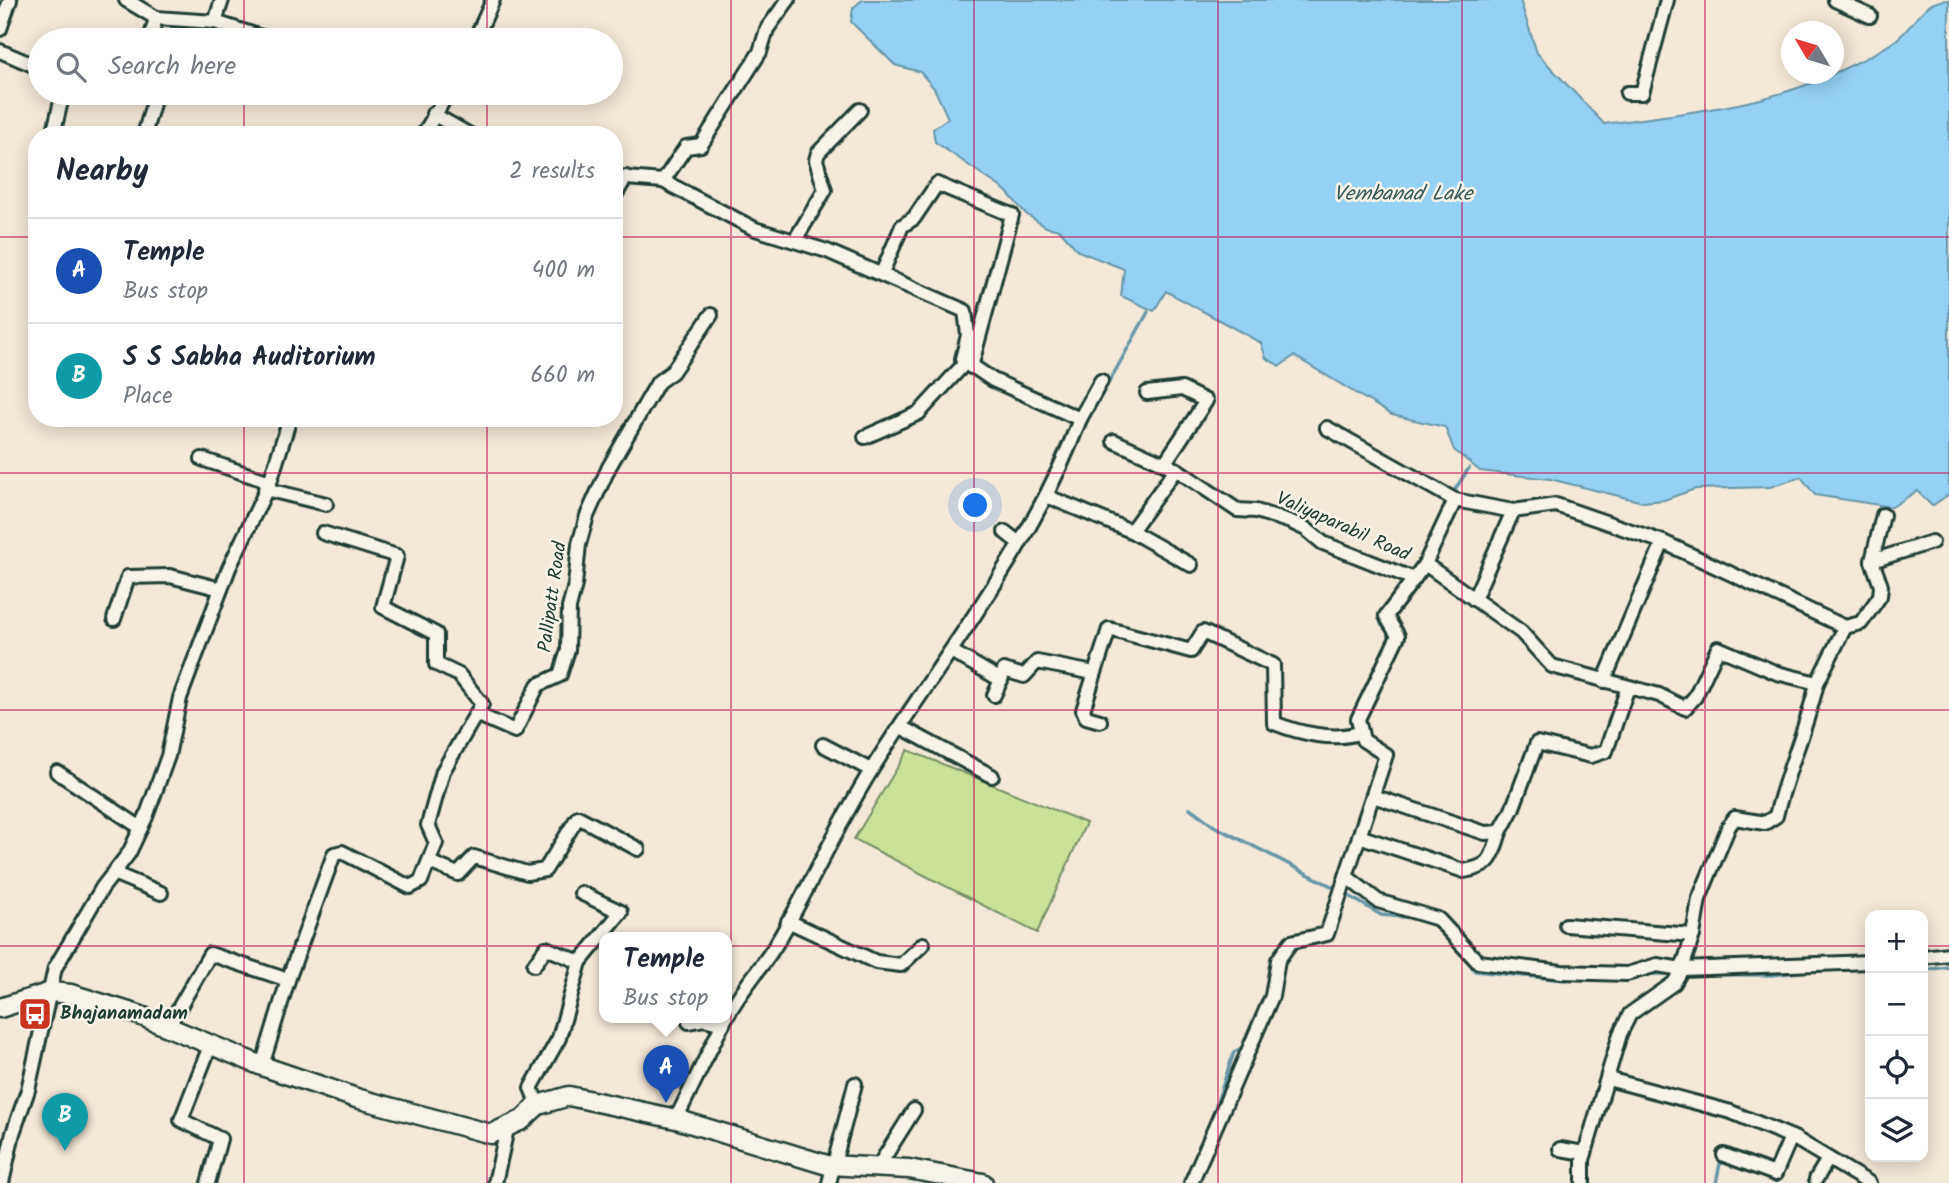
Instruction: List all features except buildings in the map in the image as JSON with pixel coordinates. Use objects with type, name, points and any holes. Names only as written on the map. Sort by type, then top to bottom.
[{"type":"main road","points":[[0,1008],[51,992],[71,994],[169,1027],[262,1066],[356,1098],[491,1134],[507,1129],[538,1105],[569,1097],[676,1119],[827,1165],[834,1163],[878,1167],[922,1177],[983,1183]]},
{"type":"street","points":[[0,29],[10,0]]},
{"type":"street","points":[[126,0],[156,18],[215,22],[234,28]]},
{"type":"street","points":[[215,22],[222,0]]},
{"type":"street","points":[[480,28],[493,0]]},
{"type":"street","points":[[663,181],[686,147],[701,145],[760,52],[767,29],[788,0]]},
{"type":"street","points":[[1627,93],[1642,93],[1667,0]]},
{"type":"street","points":[[1835,0],[1870,16]]},
{"type":"street","points":[[153,28],[156,18]]},
{"type":"street","points":[[0,51],[28,63]]},
{"type":"street","points":[[55,126],[60,105]]},
{"type":"street","points":[[147,126],[153,105]]},
{"type":"street","points":[[427,126],[439,105]]},
{"type":"street","points":[[795,240],[825,190],[816,160],[818,153],[860,110]]},
{"type":"street","points":[[433,114],[454,126]]},
{"type":"street","points":[[623,177],[663,181],[755,229],[795,240],[882,273],[965,312],[968,335],[962,359],[968,365],[1080,419]]},
{"type":"street","points":[[865,437],[919,414],[968,365],[1012,215],[937,184],[914,218],[902,226],[882,273]]},
{"type":"street","name":"Pallipatt Road","points":[[476,714],[515,731],[538,685],[560,675],[568,650],[569,608],[575,584],[579,544],[587,516],[609,467],[658,382],[672,372],[711,316]]},
{"type":"street","points":[[732,1009],[778,942],[871,771],[1004,573],[1068,453],[1080,419],[1101,381]]},
{"type":"street","points":[[1131,531],[1206,401],[1182,390],[1147,393]]},
{"type":"street","points":[[2,1183],[55,968],[113,873],[129,853],[141,828],[168,756],[180,698],[221,589],[268,485],[287,427]]},
{"type":"street","points":[[1326,428],[1454,500],[1513,511],[1556,505],[1662,542],[1845,627],[1861,623],[1880,596],[1881,586],[1872,561],[1883,515]]},
{"type":"street","name":"Valiyaparabil Road","points":[[1115,441],[1170,466],[1237,510],[1255,511],[1307,528],[1322,543],[1414,579]]},
{"type":"street","points":[[202,459],[326,504]]},
{"type":"street","points":[[1046,496],[1131,531],[1191,565]]},
{"type":"street","points":[[1191,1183],[1272,996],[1278,960],[1291,942],[1327,934],[1386,755],[1363,740],[1358,719],[1398,636],[1385,616],[1425,564],[1454,500]]},
{"type":"street","points":[[1474,599],[1513,511]]},
{"type":"street","points":[[1005,532],[1019,543]]},
{"type":"street","points":[[262,1066],[288,980],[334,854],[342,852],[410,887],[421,881],[436,843],[428,825],[443,771],[482,704],[459,676],[436,664],[436,634],[383,607],[397,556],[323,533]]},
{"type":"street","points":[[1604,681],[1662,542]]},
{"type":"street","points":[[1872,561],[1932,542]]},
{"type":"street","points":[[1425,564],[1521,632],[1552,666],[1659,695],[1685,708],[1695,697],[1717,648],[1777,673],[1817,683]]},
{"type":"street","points":[[114,619],[128,577],[170,576],[221,589]]},
{"type":"street","points":[[1584,1180],[1585,1153],[1620,1034],[1630,1014],[1674,983],[1682,969],[1693,935],[1699,899],[1729,826],[1735,818],[1765,822],[1776,816],[1787,770],[1811,712],[1817,683],[1845,627]]},
{"type":"street","points":[[1100,721],[1086,717],[1083,710],[1108,629],[1191,651],[1203,632],[1273,665],[1274,723],[1288,729],[1347,738],[1361,732]]},
{"type":"street","points":[[951,651],[1001,680]]},
{"type":"street","points":[[994,695],[1004,670],[1024,676],[1037,662],[1094,673]]},
{"type":"street","points":[[1359,836],[1464,871],[1480,868],[1490,861],[1538,743],[1591,756],[1606,751],[1628,687]]},
{"type":"street","points":[[901,727],[992,776]]},
{"type":"street","points":[[823,746],[871,771]]},
{"type":"street","points":[[57,772],[141,828]]},
{"type":"street","points":[[1373,796],[1485,833],[1500,832]]},
{"type":"street","points":[[429,862],[457,874],[474,857],[527,873],[545,870],[578,817],[638,849]]},
{"type":"street","points":[[113,873],[162,893]]},
{"type":"street","points":[[1347,877],[1378,901],[1438,919],[1478,962],[1562,972],[1627,974],[1657,965],[1682,969],[1865,962]]},
{"type":"street","points":[[580,893],[621,912],[605,932]]},
{"type":"street","points":[[788,921],[876,962],[901,965],[923,944]]},
{"type":"street","points":[[1566,925],[1693,935]]},
{"type":"street","points":[[538,1105],[531,1088],[559,1038],[580,962],[599,939]]},
{"type":"street","points":[[534,965],[546,948],[580,962]]},
{"type":"street","points":[[169,1027],[209,954],[288,980]]},
{"type":"street","points":[[1928,956],[1949,954]]},
{"type":"street","points":[[676,1119],[723,1023]]},
{"type":"street","points":[[208,1183],[220,1139],[181,1120],[210,1046]]},
{"type":"street","points":[[1608,1079],[1731,1112],[1791,1137],[1869,1183]]},
{"type":"street","points":[[829,1183],[855,1084]]},
{"type":"street","points":[[878,1167],[914,1110]]},
{"type":"street","points":[[499,1182],[507,1129]]},
{"type":"street","points":[[1724,1155],[1774,1174],[1791,1137]]},
{"type":"street","points":[[1560,1149],[1585,1153]]},
{"type":"street","points":[[1816,1179],[1828,1159]]},
{"type":"green space","points":[[908,750],[1086,823],[1037,933],[854,839]]},
{"type":"water","name":"Vembanad Lake","points":[[862,0],[1520,0],[1537,53],[1604,124],[1724,107],[1808,84],[1844,84],[1844,68],[1896,40],[1932,4],[1949,0],[1949,494],[1932,506],[1917,491],[1892,507],[1815,495],[1801,477],[1770,487],[1695,489],[1664,500],[1643,502],[1550,479],[1480,471],[1454,450],[1445,427],[1392,415],[1294,356],[1280,366],[1266,358],[1261,343],[1166,291],[1154,311],[1121,296],[1124,269],[1078,251],[1060,230],[1046,227],[1026,214],[1006,191],[935,142],[933,129],[948,118],[934,88],[920,72],[895,65],[851,22],[853,8]]},
{"type":"waterway","points":[[1079,436],[1148,312]]},
{"type":"waterway","points":[[1452,494],[1469,468]]},
{"type":"waterway","points":[[1438,520],[1445,507]]},
{"type":"waterway","points":[[1382,616],[1381,624],[1391,635]]},
{"type":"waterway","points":[[1190,808],[1214,826],[1337,889]]},
{"type":"waterway","points":[[1344,893],[1381,915],[1414,918]]},
{"type":"waterway","points":[[784,937],[789,936],[794,928],[791,927]]},
{"type":"waterway","points":[[1459,949],[1475,971],[1565,980],[1579,978]]},
{"type":"waterway","points":[[1928,969],[1949,967]]},
{"type":"waterway","points":[[1646,974],[1771,975],[1826,969]]},
{"type":"waterway","points":[[1207,1132],[1234,1052],[1245,1046]]},
{"type":"waterway","points":[[1657,1098],[1673,1102]]},
{"type":"waterway","points":[[1716,1183],[1720,1164],[1727,1161]]},
{"type":"waterway","points":[[1840,1173],[1857,1182]]},
{"type":"place","name":"Bhajanamadam","points":[[35,1014]]},
{"type":"place","name":"Temple","points":[[666,1103]]},
{"type":"place","name":"S S Sabha Auditorium","points":[[65,1151]]}]
